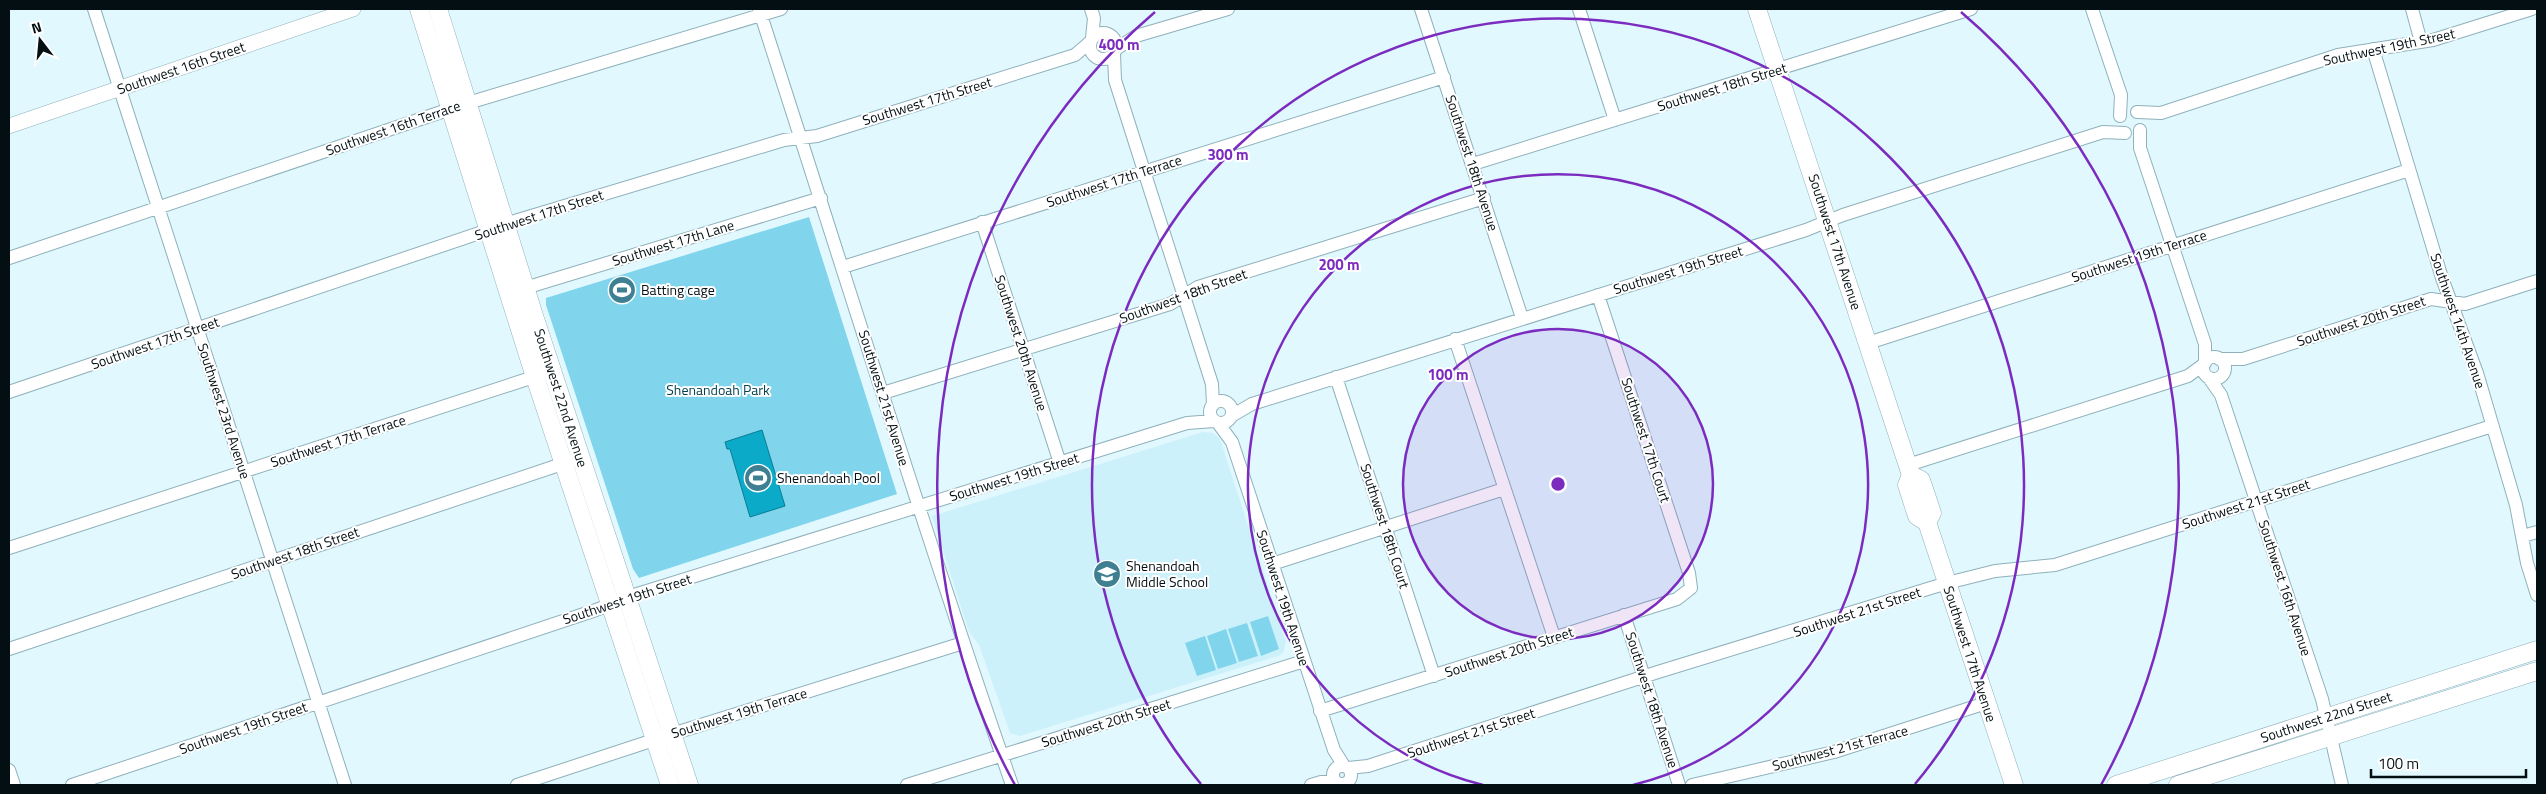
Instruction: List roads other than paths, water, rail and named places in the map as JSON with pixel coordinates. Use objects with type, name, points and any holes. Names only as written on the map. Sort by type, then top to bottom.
[{"type":"main road","name":"Southwest 22nd Avenue","points":[[419,9],[451,109],[497,228],[525,288],[689,785]]},
{"type":"main road","name":"Southwest 22nd Avenue","points":[[438,9],[468,103],[497,228],[535,377],[670,785]]},
{"type":"main road","name":"Southwest 17th Avenue","points":[[1757,9],[1910,470],[1907,485],[1917,516],[1927,522],[2014,785]]},
{"type":"main road","name":"Southwest 22nd Street","points":[[2116,785],[2537,650]]},
{"type":"main road","name":"Southwest 22nd Street","points":[[2179,785],[2537,671]]},
{"type":"street","name":"Southwest 23rd Avenue","points":[[94,9],[345,785]]},
{"type":"street","name":"Southwest 16th Street","points":[[9,126],[353,9]]},
{"type":"street","name":"Southwest 16th Terrace","points":[[9,258],[468,103],[760,12],[781,9]]},
{"type":"street","points":[[1091,40],[1099,33],[1136,36],[1228,9]]},
{"type":"street","name":"Southwest 18th Avenue","points":[[1421,9],[1522,318]]},
{"type":"street","points":[[1578,9],[1615,120]]},
{"type":"street","name":"Southwest 18th Street","points":[[1473,164],[1971,9]]},
{"type":"street","points":[[2092,9],[2121,95],[2119,127],[2140,148]]},
{"type":"street","points":[[2412,9],[2421,42]]},
{"type":"street","name":"Southwest 19th Street","points":[[2141,128],[2161,113],[2338,56],[2445,37],[2532,9]]},
{"type":"street","name":"Southwest 21st Avenue","points":[[760,12],[962,643],[973,667],[1012,785]]},
{"type":"street","points":[[1093,13],[1091,40],[1096,57],[1107,58],[1136,36]]},
{"type":"street","points":[[1093,13],[1110,34],[1115,52]]},
{"type":"street","name":"Southwest 17th Street","points":[[1074,55],[1091,40]]},
{"type":"street","name":"Southwest 14th Avenue","points":[[2373,49],[2450,301],[2469,349],[2516,505],[2527,563],[2537,595]]},
{"type":"street","name":"Southwest 19th Avenue","points":[[1115,52],[1114,80],[1212,384],[1224,408],[1232,442],[1342,777]]},
{"type":"street","name":"Southwest 17th Street","points":[[9,392],[497,228],[784,140],[817,136],[1074,55],[1096,57]]},
{"type":"street","name":"Southwest 19th Avenue","points":[[1096,57],[1114,80]]},
{"type":"street","name":"Southwest 17th Terrace","points":[[843,267],[1444,77]]},
{"type":"street","points":[[2121,95],[2142,118],[2140,148],[2210,367]]},
{"type":"street","points":[[2120,117],[2127,111],[2136,112]]},
{"type":"street","name":"Southwest 19th Street","points":[[2136,112],[2161,113]]},
{"type":"street","name":"Southwest 19th Street","points":[[2103,132],[2120,117]]},
{"type":"street","points":[[2126,134],[2134,134],[2141,128]]},
{"type":"street","name":"Southwest 19th Street","points":[[72,785],[627,598],[1187,423],[1224,408],[1252,404],[1806,230],[1828,221],[2103,132],[2126,134]]},
{"type":"street","name":"Southwest 19th Terrace","points":[[1868,343],[2409,170]]},
{"type":"street","name":"Southwest 17th Lane","points":[[525,288],[821,198]]},
{"type":"street","name":"Southwest 18th Street","points":[[883,393],[1170,304],[1198,287],[1484,198]]},
{"type":"street","name":"Southwest 20th Avenue","points":[[982,222],[1060,463]]},
{"type":"street","name":"Southwest 20th Street","points":[[1910,470],[2210,367],[2243,359],[2431,299],[2465,304],[2537,281]]},
{"type":"street","name":"Southwest 17th Court","points":[[1598,295],[1692,585]]},
{"type":"street","points":[[1455,339],[1554,637]]},
{"type":"street","name":"Southwest 20th Street","points":[[2210,367],[2217,379],[2243,359]]},
{"type":"street","name":"Southwest 16th Avenue","points":[[2210,367],[2221,393],[2326,717],[2342,785]]},
{"type":"street","name":"Southwest 17th Terrace","points":[[9,548],[553,371]]},
{"type":"street","name":"Southwest 16th Avenue","points":[[2221,393],[2224,373]]},
{"type":"street","name":"Southwest 18th Court","points":[[1336,377],[1434,676]]},
{"type":"street","points":[[1216,422],[1210,415],[1224,408]]},
{"type":"street","name":"Southwest 19th Street","points":[[1187,423],[1216,422]]},
{"type":"street","name":"Southwest 19th Avenue","points":[[1216,422],[1232,442]]},
{"type":"street","name":"Southwest 21st Street","points":[[1316,784],[1644,677],[1947,583],[1994,571],[2055,565],[2492,426]]},
{"type":"street","name":"Southwest 18th Street","points":[[9,649],[580,458]]},
{"type":"street","points":[[1272,564],[1504,489]]},
{"type":"street","points":[[2522,536],[2537,532]]},
{"type":"street","name":"Southwest 20th Street","points":[[1320,711],[1677,599],[1688,592],[1692,585]]},
{"type":"street","name":"Southwest 18th Avenue","points":[[1624,615],[1679,785]]},
{"type":"street","name":"Southwest 19th Terrace","points":[[517,785],[962,643]]},
{"type":"street","name":"Southwest 20th Street","points":[[907,785],[1304,660]]},
{"type":"street","name":"Southwest 21st Terrace","points":[[1692,785],[1834,752],[1986,703]]},
{"type":"street","points":[[2174,767],[2179,785]]},
{"type":"street","points":[[9,770],[14,785]]},
{"type":"place","name":"Batting cage","points":[[622,290]]},
{"type":"place","name":"Shenandoah Pool","points":[[758,478]]},
{"type":"place","name":"Shenandoah Middle School","points":[[1107,574]]},
{"type":"park label","name":"Shenandoah Park","points":[[718,390]]}]
